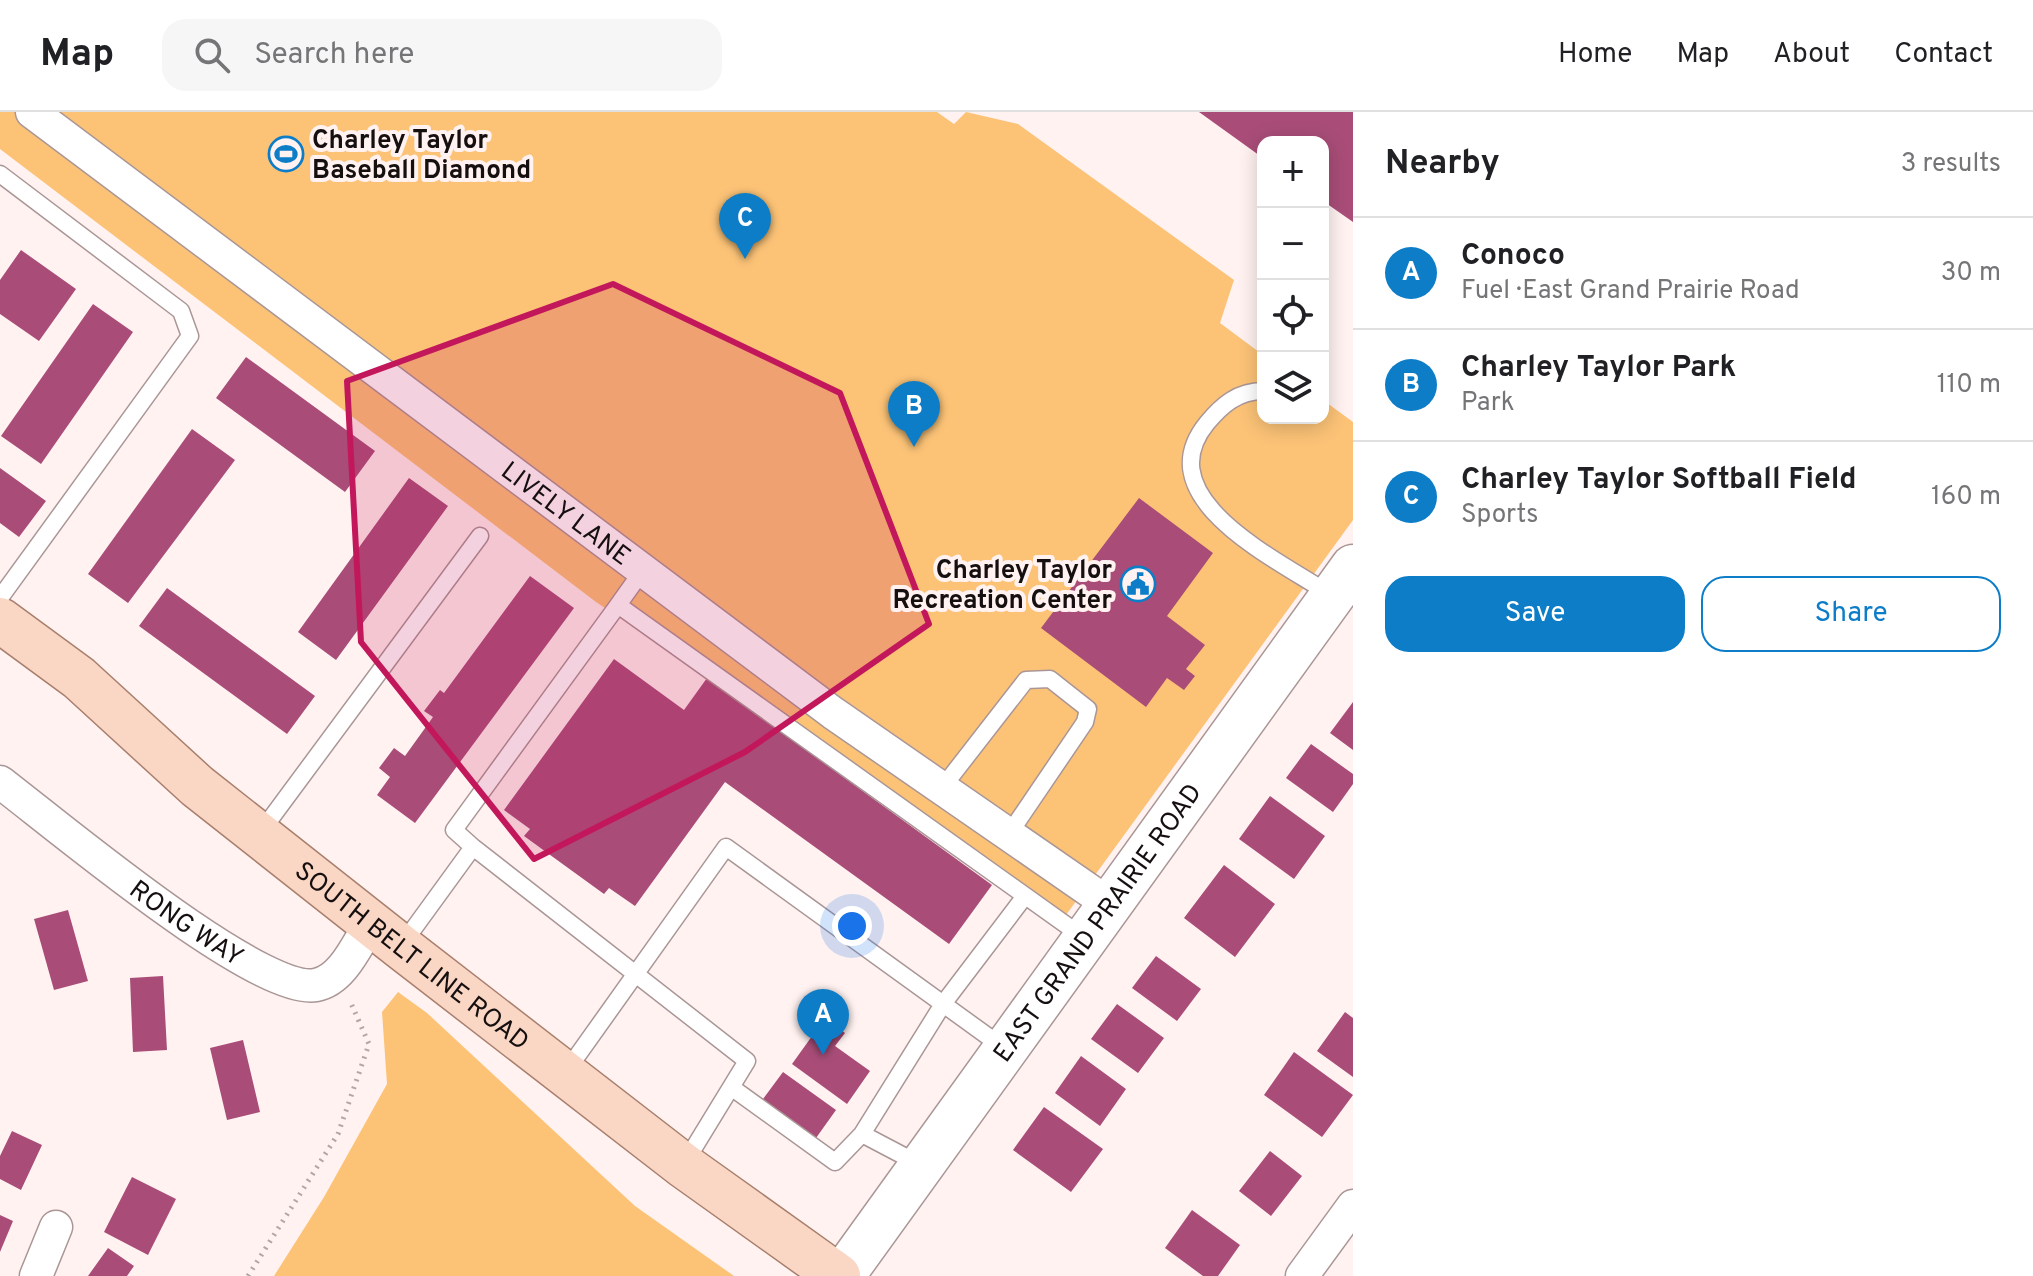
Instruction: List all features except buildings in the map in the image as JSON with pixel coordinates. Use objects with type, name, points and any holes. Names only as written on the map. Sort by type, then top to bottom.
[{"type":"main road","name":"SOUTH BELT LINE ROAD","points":[[0,620],[79,678],[197,786],[386,935],[684,1166],[840,1276]]},
{"type":"street","name":"LIVELY LANE","points":[[32,112],[833,713],[1009,834],[1096,921]]},
{"type":"street","name":"EAST GRAND PRAIRIE ROAD","points":[[840,1276],[1343,582]]},
{"type":"street","name":"RONG WAY","points":[[0,782],[221,950],[275,979],[315,986],[338,974]]},
{"type":"street","points":[[338,974],[386,935]]},
{"type":"street","points":[[1302,1276],[1353,1206]]},
{"type":"street","points":[[36,1276],[56,1227]]},
{"type":"lane","points":[[0,174],[181,311],[190,336],[0,598]]},
{"type":"lane","points":[[1257,391],[1223,404],[1204,427],[1190,450],[1191,479],[1203,503],[1233,529],[1343,582]]},
{"type":"lane","points":[[259,835],[480,536]]},
{"type":"lane","points":[[643,570],[454,830],[634,976],[747,1061],[684,1166]]},
{"type":"lane","points":[[618,605],[1025,896],[1096,921]]},
{"type":"lane","points":[[942,788],[1026,680],[1050,679],[1088,709],[1085,722],[1009,834]]},
{"type":"lane","points":[[386,935],[473,847]]},
{"type":"lane","points":[[565,1073],[726,847],[1005,1049]]},
{"type":"lane","points":[[731,1087],[835,1162],[862,1134],[943,1004],[1025,896]]},
{"type":"lane","points":[[862,1134],[921,1165]]},
{"type":"path","points":[[248,1276],[338,1134],[369,1044],[338,974]]},
{"type":"highlighted area","points":[[613,284],[840,393],[929,624],[745,752],[534,859],[361,642],[347,381]]},
{"type":"shaded area","points":[[0,112],[937,112],[954,124],[966,112],[1018,124],[1234,280],[1220,323],[1257,351],[1257,424],[1329,424],[1329,404],[1353,422],[1353,520],[1066,915],[596,602],[0,149]]},
{"type":"shaded area","points":[[398,992],[427,1013],[635,1206],[734,1276],[274,1276],[324,1197],[387,1084],[382,1012]]},
{"type":"place","name":"Charley Taylor Baseball Diamond","points":[[286,154]]},
{"type":"place","name":"Charley Taylor Softball Field","points":[[745,259]]},
{"type":"place","name":"Charley Taylor Park","points":[[914,447]]},
{"type":"place","name":"Charley Taylor Recreation Center","points":[[1138,584]]},
{"type":"place","name":"Conoco","points":[[823,1055]]}]
